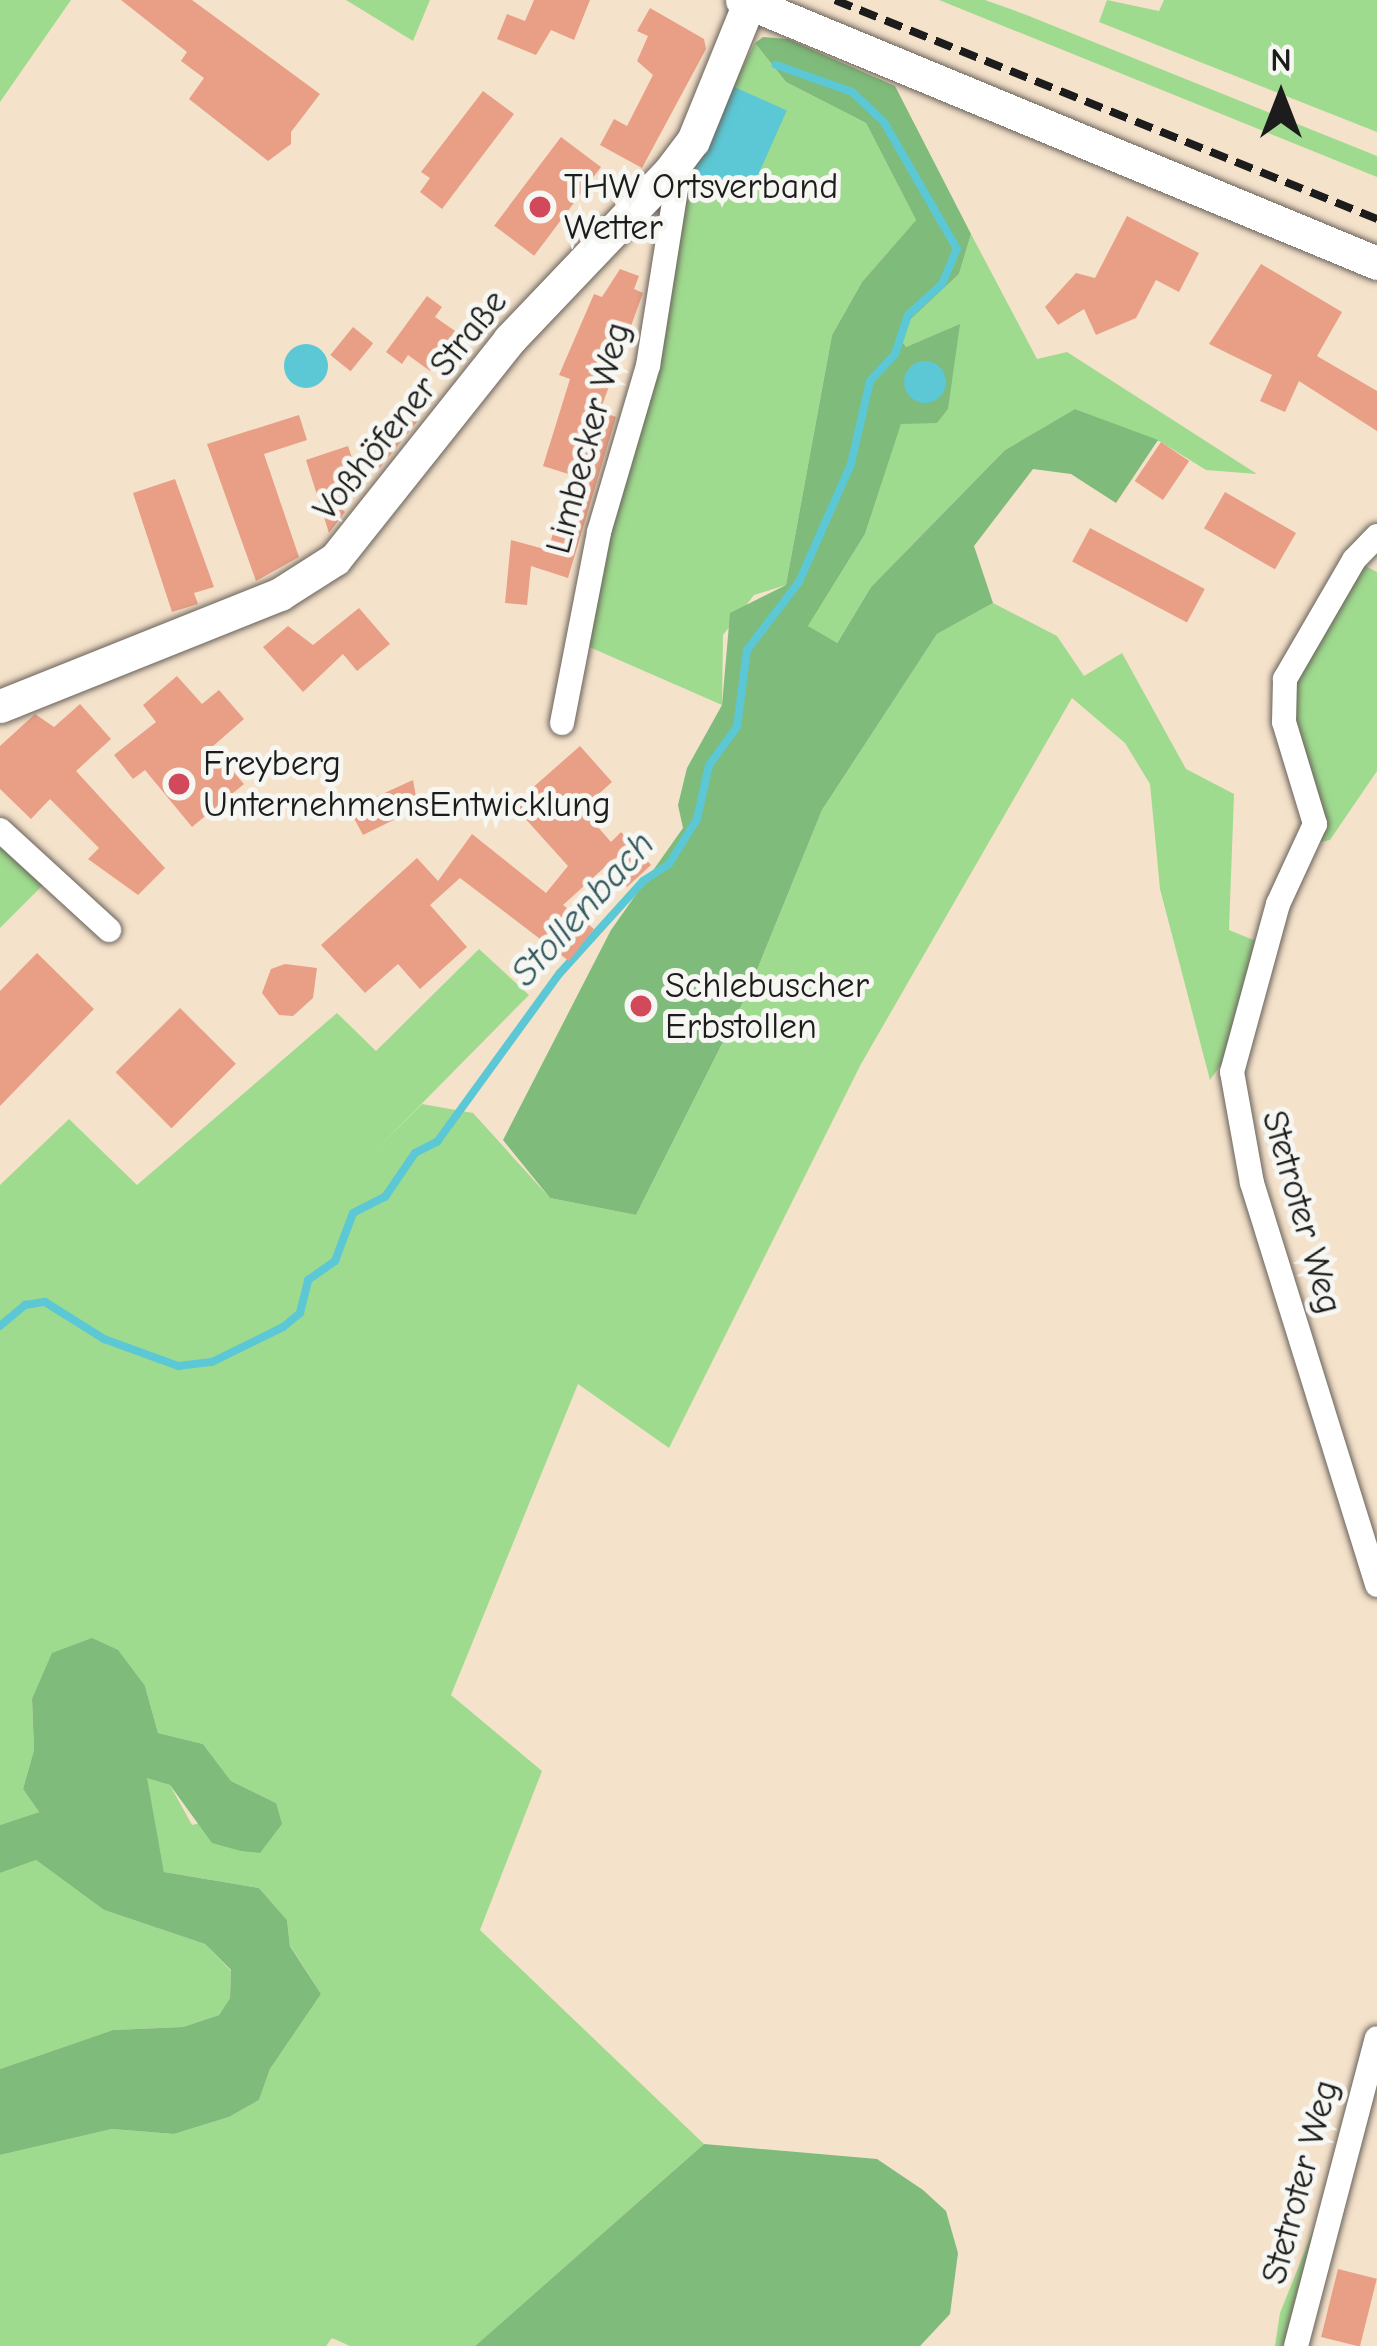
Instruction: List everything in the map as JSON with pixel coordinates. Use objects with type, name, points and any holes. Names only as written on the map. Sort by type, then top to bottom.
[{"type":"street","name":"Voßhöfener Straße","points":[[0,706],[280,594],[335,559],[509,340],[693,141],[746,1]]},
{"type":"street","points":[[746,1],[1377,262]]},
{"type":"street","name":"Limbecker Weg","points":[[562,723],[598,532],[648,366],[676,182],[670,171]]},
{"type":"street","name":"Stetroter Weg","points":[[1377,536],[1354,560],[1285,679],[1284,722],[1315,824],[1278,904],[1232,1072],[1252,1183],[1377,1585]]},
{"type":"street","points":[[0,830],[109,929]]},
{"type":"street","name":"Stetroter Weg","points":[[1296,2346],[1377,2038]]},
{"type":"green space","points":[[0,0],[71,0],[0,102]]},
{"type":"green space","points":[[346,0],[430,0],[413,41]]},
{"type":"green space","points":[[939,0],[985,0],[1377,156],[1377,177]]},
{"type":"green space","points":[[1107,0],[1159,11],[1164,0],[1377,0],[1377,132],[1099,22]]},
{"type":"green space","points":[[763,37],[788,39],[895,86],[971,234],[959,274],[911,319],[901,340],[906,347],[960,324],[948,409],[937,423],[901,424],[865,534],[808,626],[837,643],[871,587],[1005,450],[1075,409],[1158,440],[1116,503],[1071,474],[1033,469],[974,546],[993,603],[937,634],[822,810],[748,992],[636,1215],[550,1198],[503,1140],[611,930],[683,828],[678,805],[687,768],[722,705],[730,613],[786,585],[832,335],[862,282],[916,220],[866,123],[786,82],[755,43]]},
{"type":"green space","points":[[755,43],[786,82],[866,123],[916,220],[862,282],[832,335],[786,585],[754,595],[723,635],[722,705],[587,646],[588,623],[688,172]]},
{"type":"green space","points":[[971,234],[1037,359],[1067,352],[1257,474],[1206,470],[1161,442],[1075,409],[1005,450],[871,587],[836,644],[808,626],[865,534],[901,423],[937,423],[959,325],[906,347],[901,340],[911,319],[959,274]]},
{"type":"green space","points":[[1354,560],[1377,572],[1377,771],[1330,840],[1320,842],[1290,721],[1291,677]]},
{"type":"green space","points":[[993,603],[1057,636],[1084,676],[1122,653],[1186,769],[1234,794],[1229,930],[1261,943],[1230,1051],[1210,1080],[1160,889],[1150,784],[1125,743],[1072,698],[861,1064],[669,1448],[578,1384],[451,1695],[542,1771],[480,1930],[704,2144],[475,2346],[350,2346],[332,2338],[326,2346],[0,2346],[0,2155],[112,2129],[174,2134],[229,2117],[259,2100],[270,2069],[321,1994],[290,1945],[287,1920],[259,1888],[164,1872],[146,1777],[170,1785],[192,1825],[276,1803],[231,1781],[203,1744],[158,1733],[145,1686],[32,1699],[34,1750],[23,1789],[39,1812],[0,1825],[0,1185],[69,1119],[137,1185],[337,1013],[376,1051],[479,949],[529,995],[373,1153],[422,1104],[473,1113],[550,1198],[636,1215],[748,992],[822,810],[937,634]]},
{"type":"green space","points":[[0,838],[49,879],[0,928]]},
{"type":"green space","points":[[92,1638],[118,1650],[145,1686],[158,1733],[203,1744],[231,1781],[276,1803],[282,1824],[260,1853],[241,1851],[212,1843],[170,1785],[147,1778],[164,1872],[259,1888],[287,1920],[290,1946],[321,1994],[270,2069],[259,2100],[229,2117],[174,2134],[112,2129],[0,2155],[0,2069],[113,2030],[183,2027],[219,2015],[230,1998],[231,1970],[205,1944],[104,1910],[36,1860],[0,1873],[0,1825],[39,1812],[23,1789],[34,1750],[32,1699],[52,1653]]},
{"type":"green space","points":[[36,1860],[104,1910],[205,1944],[231,1971],[230,1998],[219,2015],[183,2027],[113,2030],[0,2069],[0,1873]]},
{"type":"green space","points":[[704,2144],[877,2159],[923,2190],[946,2211],[958,2253],[950,2314],[920,2346],[475,2346]]},
{"type":"green space","points":[[1321,2211],[1292,2346],[1275,2346],[1280,2313]]},
{"type":"water","points":[[732,86],[787,110],[747,199],[693,175]]},
{"type":"water","points":[[306,344],[322,350],[328,366],[322,382],[306,388],[290,382],[284,366],[290,350]]},
{"type":"water","points":[[925,361],[940,367],[946,382],[940,397],[925,403],[910,397],[904,382],[910,367]]},
{"type":"building","points":[[121,0],[192,0],[320,94],[291,132],[291,144],[268,161],[189,99],[204,78],[181,61],[187,52]]},
{"type":"building","points":[[534,0],[590,0],[574,40],[551,30],[536,55],[497,39],[507,14],[525,21]]},
{"type":"building","points":[[650,8],[704,39],[706,49],[642,168],[600,145],[614,119],[627,126],[653,75],[637,61],[648,36],[637,31]]},
{"type":"building","points":[[483,91],[514,114],[442,209],[420,192],[430,178],[421,172]]},
{"type":"building","name":"THW Ortsverband Wetter","points":[[561,137],[601,167],[534,256],[494,226]]},
{"type":"building","points":[[1127,216],[1199,253],[1179,292],[1156,280],[1136,318],[1096,335],[1084,309],[1058,325],[1045,307],[1076,273],[1095,278]]},
{"type":"building","points":[[1261,264],[1342,312],[1317,356],[1377,391],[1377,431],[1299,381],[1285,412],[1260,401],[1272,375],[1209,344]]},
{"type":"building","points":[[620,269],[639,276],[634,289],[643,293],[600,411],[616,417],[568,578],[531,566],[527,605],[505,603],[511,540],[548,550],[556,523],[563,526],[578,477],[543,466],[570,379],[559,375],[594,294],[602,297]]},
{"type":"building","points":[[427,296],[442,307],[435,317],[458,333],[430,371],[408,355],[402,364],[386,352]]},
{"type":"building","points":[[353,327],[373,343],[351,371],[330,355]]},
{"type":"building","points":[[404,403],[421,417],[376,473],[359,459]]},
{"type":"building","points":[[299,415],[307,440],[264,454],[299,557],[256,581],[207,444]]},
{"type":"building","points":[[1161,442],[1189,461],[1163,500],[1135,481]]},
{"type":"building","points":[[348,446],[363,490],[332,500],[345,512],[329,533],[306,460]]},
{"type":"building","points":[[175,479],[214,587],[194,593],[198,604],[172,612],[133,493]]},
{"type":"building","points":[[1225,492],[1296,533],[1275,569],[1204,528]]},
{"type":"building","points":[[1090,528],[1205,589],[1187,623],[1072,562]]},
{"type":"building","points":[[359,608],[390,644],[357,671],[343,654],[303,692],[263,647],[288,626],[313,645]]},
{"type":"building","points":[[177,676],[202,704],[219,690],[244,719],[212,747],[244,784],[192,827],[145,770],[133,779],[114,755],[156,722],[143,705]]},
{"type":"building","points":[[80,704],[111,739],[76,771],[165,868],[138,895],[88,859],[99,848],[50,799],[31,819],[0,789],[0,746],[35,714],[54,727]]},
{"type":"building","points":[[580,746],[612,782],[582,809],[611,842],[621,832],[651,865],[627,887],[607,865],[563,905],[594,929],[569,961],[460,878],[430,905],[467,947],[420,989],[398,964],[365,993],[321,945],[417,858],[438,881],[472,834],[546,893],[568,866],[513,805]]},
{"type":"building","points":[[413,780],[418,808],[363,835],[349,809]]},
{"type":"building","points":[[37,953],[94,1009],[0,1106],[0,991]]},
{"type":"building","points":[[285,964],[317,968],[313,998],[293,1016],[279,1015],[262,993],[271,969]]},
{"type":"building","points":[[180,1008],[236,1064],[172,1128],[116,1072]]},
{"type":"building","points":[[1338,2269],[1377,2279],[1360,2346],[1321,2337]]},
{"type":"waterway","name":"Stollenbach","points":[[0,1326],[25,1305],[45,1302],[104,1339],[178,1366],[212,1362],[283,1327],[300,1313],[308,1280],[335,1261],[353,1213],[385,1197],[415,1153],[437,1142],[560,973],[643,881],[669,864],[697,819],[709,765],[737,727],[747,650],[799,582],[851,464],[870,381],[895,354],[908,315],[942,284],[957,249],[884,122],[852,92],[776,65]]},
{"type":"railway","points":[[835,0],[1377,219]]},
{"type":"place","name":"THW Ortsverband Wetter","points":[[540,207]]},
{"type":"place","name":"Freyberg UnternehmensEntwicklung","points":[[179,784]]},
{"type":"place","name":"Schlebuscher Erbstollen","points":[[641,1006]]}]
